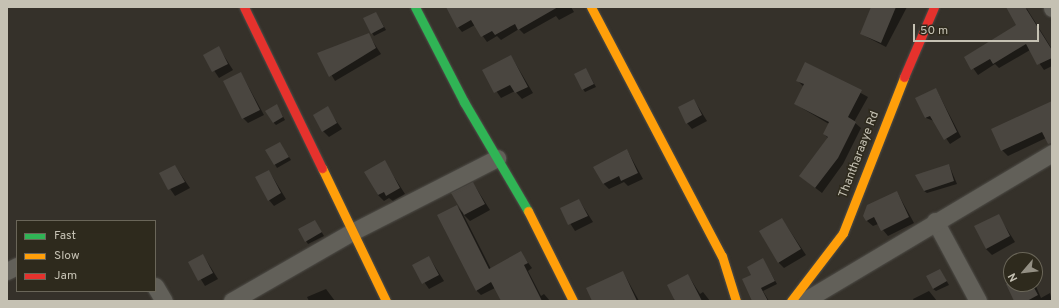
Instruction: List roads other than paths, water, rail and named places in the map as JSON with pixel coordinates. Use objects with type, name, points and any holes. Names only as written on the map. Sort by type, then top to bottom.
[{"type":"street","points":[[244,7],[386,301]]},
{"type":"street","points":[[415,7],[497,158],[529,213],[573,301]]},
{"type":"street","points":[[591,7],[718,249],[736,301]]},
{"type":"street","name":"Thantharaaye Rd","points":[[791,301],[843,233],[920,35],[934,7]]},
{"type":"street","points":[[804,301],[935,221],[1052,153]]},
{"type":"street","points":[[232,301],[352,232],[497,158]]},
{"type":"street","points":[[935,221],[978,301]]},
{"type":"street","points":[[7,271],[16,266]]},
{"type":"street","points":[[156,288],[164,301]]}]
